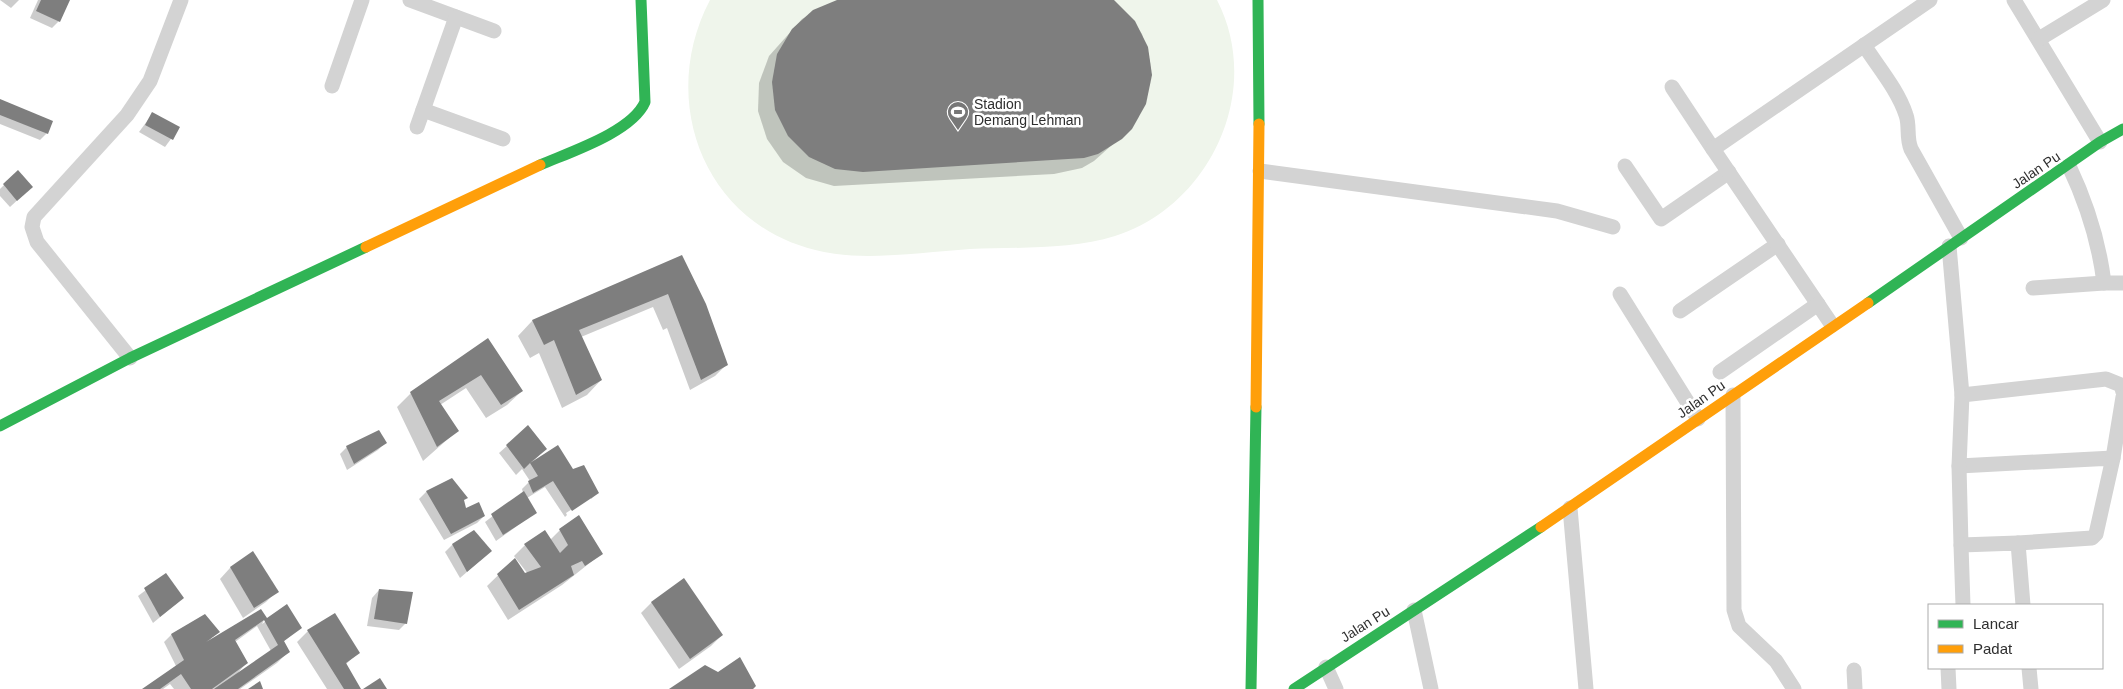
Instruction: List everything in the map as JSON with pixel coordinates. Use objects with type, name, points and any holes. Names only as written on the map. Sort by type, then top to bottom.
[{"type":"street","points":[[130,358],[36,242],[32,227],[34,217],[127,115],[150,81],[180,0]]},
{"type":"street","points":[[332,86],[362,0]]},
{"type":"street","points":[[410,0],[494,31]]},
{"type":"street","points":[[0,426],[130,358],[622,127],[633,120],[641,112],[645,102],[641,0]]},
{"type":"street","points":[[1251,689],[1260,171],[1258,0]]},
{"type":"street","points":[[1713,149],[1930,0]]},
{"type":"street","points":[[2014,0],[2100,142]]},
{"type":"street","points":[[2039,39],[2103,0]]},
{"type":"street","points":[[417,127],[456,17]]},
{"type":"street","points":[[1864,45],[1907,116],[1907,136],[1911,149],[1955,242],[1962,395],[1959,466],[1963,604]]},
{"type":"street","points":[[1672,87],[1832,325]]},
{"type":"street","points":[[423,110],[502,139]]},
{"type":"street","name":"Jalan Pu","points":[[1294,689],[1570,508],[1832,325],[2069,166],[2100,142],[2123,129]]},
{"type":"street","points":[[1625,166],[1660,219],[1729,172]]},
{"type":"street","points":[[2069,166],[2092,221],[2100,250],[2104,283]]},
{"type":"street","points":[[1260,171],[1557,211],[1613,227]]},
{"type":"street","points":[[1680,311],[1778,244]]},
{"type":"street","points":[[2033,288],[2123,283]]},
{"type":"street","points":[[1620,294],[1698,419]]},
{"type":"street","points":[[1720,372],[1818,304]]},
{"type":"street","points":[[1962,395],[2106,379],[2120,385],[2123,392]]},
{"type":"street","points":[[1733,395],[1734,610],[1739,626],[1776,661],[1794,689]]},
{"type":"street","points":[[1960,545],[2092,538],[2096,534],[2113,458],[2123,397]]},
{"type":"street","points":[[1959,466],[2113,458]]},
{"type":"street","points":[[1570,508],[1586,689]]},
{"type":"street","points":[[2018,543],[2023,604]]},
{"type":"street","points":[[1414,610],[1431,689]]},
{"type":"street","points":[[1326,667],[1336,689]]},
{"type":"street","points":[[1948,669],[1950,689]]},
{"type":"street","points":[[2029,669],[2031,689]]},
{"type":"street","points":[[1854,670],[1855,689]]},
{"type":"shaded area","name":"Stadion Demang Lehman","points":[[710,0],[1217,0],[1230,35],[1234,71],[1230,107],[1219,141],[1201,172],[1178,199],[1149,221],[1115,236],[1062,246],[970,249],[877,256],[841,255],[824,252],[783,239],[749,217],[722,189],[702,156],[691,119],[688,80],[695,39]]},
{"type":"building","points":[[41,0],[70,0],[60,22],[36,11]]},
{"type":"building","points":[[837,0],[1114,0],[1135,21],[1148,47],[1152,75],[1146,104],[1132,129],[1122,139],[1098,154],[1084,158],[863,172],[835,169],[809,157],[788,136],[775,110],[772,82],[777,54],[792,29],[813,10]]},
{"type":"building","points":[[0,99],[53,121],[48,134],[0,115]]},
{"type":"building","points":[[152,112],[180,127],[173,140],[145,125]]},
{"type":"building","points":[[18,170],[33,187],[17,201],[3,184]]},
{"type":"building","points":[[682,255],[706,304],[728,365],[701,380],[668,294],[579,330],[602,380],[576,395],[554,340],[544,345],[532,320]]},
{"type":"building","points":[[488,338],[523,391],[501,405],[481,375],[439,401],[459,431],[437,447],[410,392]]},
{"type":"building","points":[[528,425],[547,449],[524,469],[506,445]]},
{"type":"building","points":[[379,430],[387,443],[354,464],[346,446]]},
{"type":"building","points":[[558,445],[573,469],[584,465],[599,493],[572,511],[553,481],[533,493],[528,481],[538,476],[530,463]]},
{"type":"building","points":[[452,478],[468,498],[464,500],[466,508],[479,502],[485,516],[451,534],[426,491]]},
{"type":"building","points":[[524,491],[537,513],[503,535],[491,514]]},
{"type":"building","points":[[579,515],[603,554],[585,566],[582,561],[571,566],[574,575],[519,610],[497,574],[515,558],[525,573],[541,567],[524,544],[545,530],[560,553],[568,545],[559,529]]},
{"type":"building","points":[[474,530],[492,551],[467,572],[452,544]]},
{"type":"building","points":[[253,551],[279,592],[254,608],[230,567]]},
{"type":"building","points":[[166,573],[184,598],[160,617],[144,588]]},
{"type":"building","points":[[684,578],[723,635],[690,659],[651,602]]},
{"type":"building","points":[[379,589],[413,592],[407,624],[374,619]]},
{"type":"building","points":[[287,604],[302,628],[284,641],[290,652],[238,689],[214,689],[278,645],[264,620],[235,640],[248,663],[212,689],[191,689],[181,674],[160,689],[142,689],[184,660],[171,634],[205,614],[220,632],[206,642],[261,609],[267,618]]},
{"type":"building","points":[[335,613],[360,653],[346,663],[361,689],[344,689],[307,630]]},
{"type":"building","points":[[740,657],[756,686],[753,689],[669,689],[705,665],[718,672]]},
{"type":"building","points":[[380,678],[387,689],[363,689]]},
{"type":"building","points":[[260,681],[263,689],[248,689]]},
{"type":"traffic: fast","points":[[540,165],[614,132],[638,113],[645,102],[641,0]]},
{"type":"traffic: fast","points":[[1258,0],[1259,124]]},
{"type":"traffic: fast","points":[[1868,303],[2100,142],[2123,129]]},
{"type":"traffic: fast","points":[[0,426],[130,358],[366,247]]},
{"type":"traffic: fast","points":[[1251,689],[1256,407]]},
{"type":"traffic: fast","points":[[1294,689],[1541,527]]},
{"type":"traffic: slow","points":[[1256,407],[1259,124]]},
{"type":"traffic: slow","points":[[366,247],[540,165]]},
{"type":"traffic: slow","points":[[1541,527],[1868,303]]},
{"type":"place","name":"Stadion Demang Lehman","points":[[958,131]]}]
